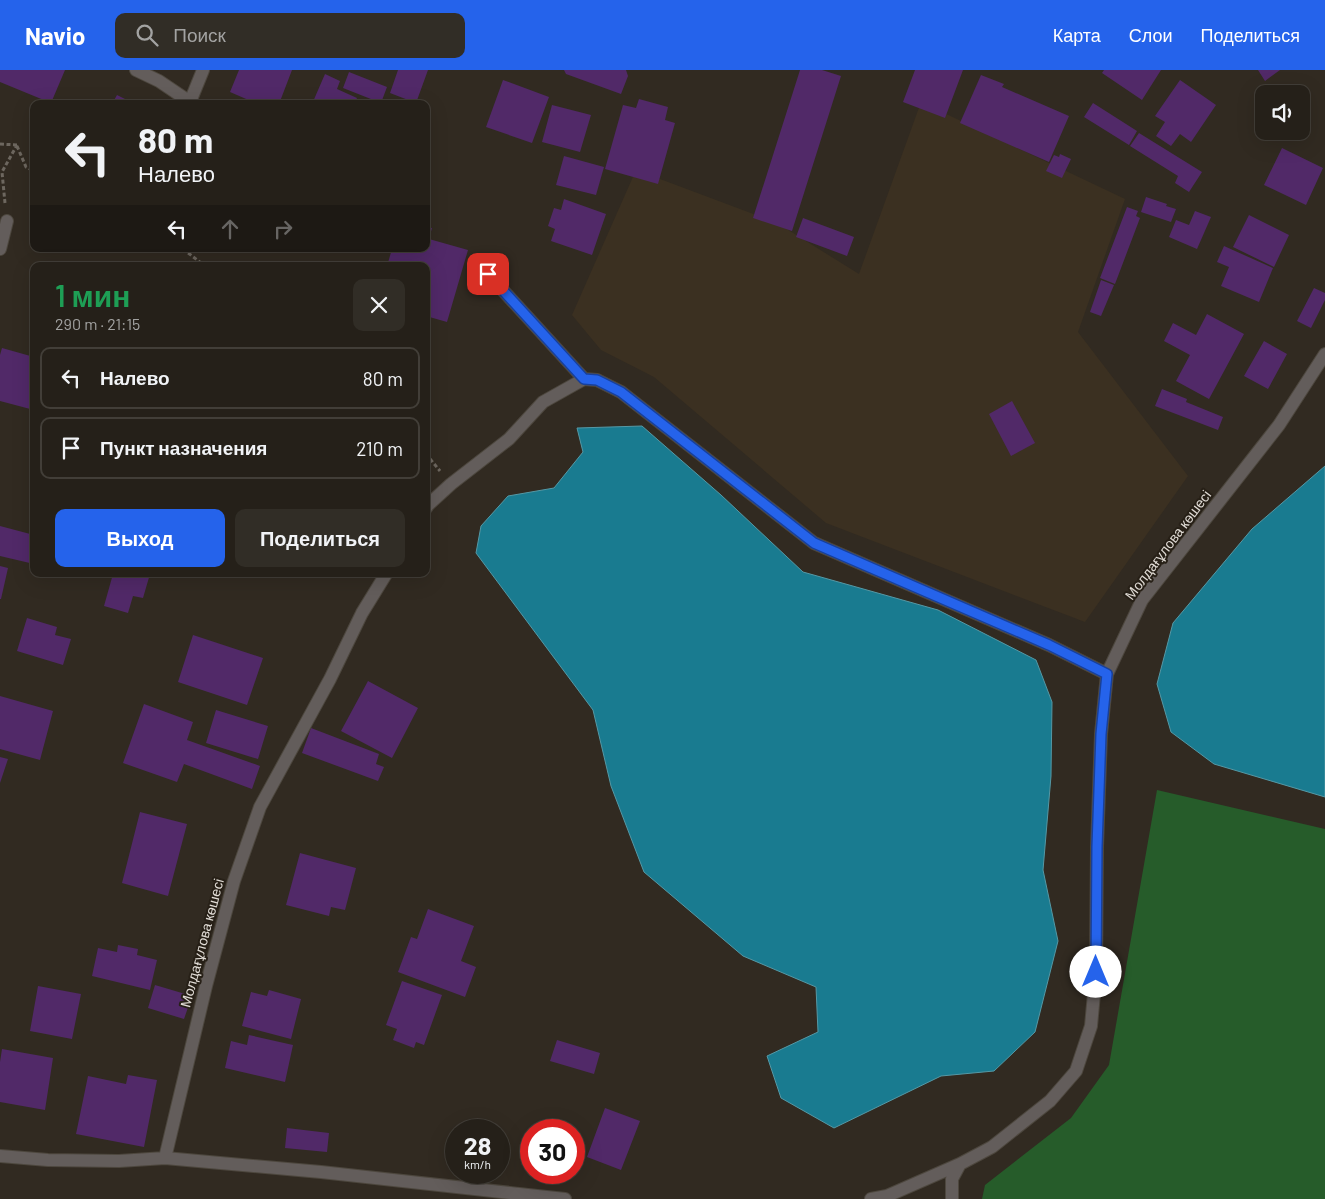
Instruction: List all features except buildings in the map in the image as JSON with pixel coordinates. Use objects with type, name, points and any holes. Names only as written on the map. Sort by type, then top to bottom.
[{"type":"street","points":[[136,70],[159,81],[188,100]]},
{"type":"street","points":[[193,100],[203,70]]},
{"type":"street","points":[[0,249],[7,221]]},
{"type":"street","points":[[476,261],[584,379]]},
{"type":"street","name":"Молдағұлова көшесі","points":[[871,1199],[890,1198],[992,1147],[1050,1101],[1076,1070],[1091,1026],[1096,972],[1097,847],[1101,734],[1107,674],[1142,600],[1279,425],[1325,354]]},
{"type":"street","points":[[430,503],[451,484],[509,439],[542,402],[584,379],[597,380],[621,392],[814,543],[1049,645],[1107,674]]},
{"type":"street","name":"Молдағұлова көшесі","points":[[165,1158],[206,986],[234,880],[260,807],[330,679],[362,613],[384,577]]},
{"type":"street","points":[[0,1156],[48,1160],[119,1161],[165,1158],[321,1172],[565,1199]]},
{"type":"street","points":[[952,1199],[952,1179],[960,1164]]},
{"type":"path","points":[[0,144],[16,145]]},
{"type":"path","points":[[16,145],[26,167],[30,169]]},
{"type":"path","points":[[7,221],[2,172],[16,145]]},
{"type":"path","points":[[187,252],[200,262]]},
{"type":"shaded area","points":[[921,102],[1125,199],[1078,332],[1188,476],[1085,622],[826,523],[654,377],[601,350],[572,315],[636,170],[777,223],[859,274]]},
{"type":"green space","points":[[1157,790],[1325,829],[1325,1199],[982,1199],[985,1185],[1071,1118],[1109,1065]]},
{"type":"water","points":[[642,426],[721,495],[803,572],[938,610],[1036,660],[1052,702],[1051,776],[1043,870],[1058,941],[1035,1032],[994,1071],[941,1076],[834,1128],[781,1098],[767,1056],[818,1032],[816,987],[743,956],[644,872],[611,786],[593,710],[476,553],[481,526],[508,496],[554,488],[583,452],[577,428]]},
{"type":"water","points":[[1325,466],[1325,797],[1214,764],[1171,732],[1157,684],[1173,623],[1252,529]]},
{"type":"route","points":[[488,274],[584,379],[597,380],[621,392],[814,543],[1049,645],[1107,674],[1101,734],[1097,847],[1096,972]]}]
